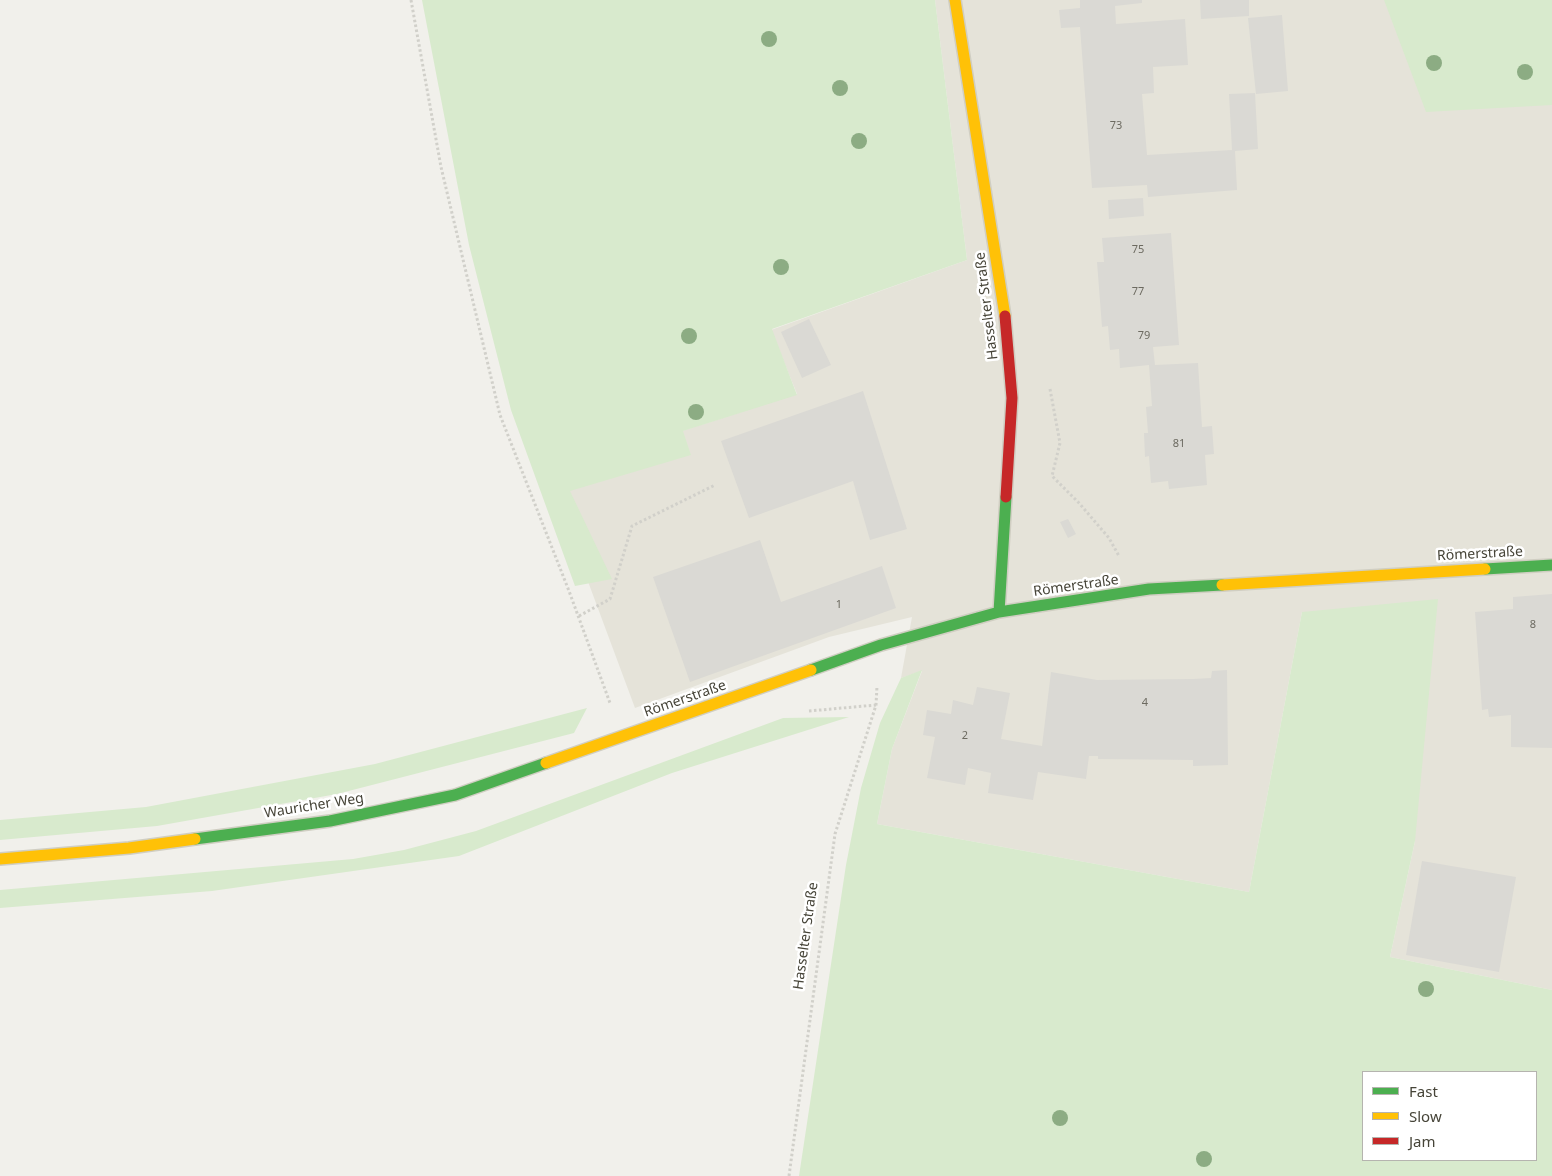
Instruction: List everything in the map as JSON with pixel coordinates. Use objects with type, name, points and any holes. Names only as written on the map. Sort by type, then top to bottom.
[{"type":"street","name":"Hasselter Straße","points":[[955,0],[1004,302],[1012,398],[1000,612]]},
{"type":"street","name":"Römerstraße","points":[[623,736],[881,645],[1000,612],[1149,589],[1552,565]]},
{"type":"street","name":"Wauricher Weg","points":[[0,859],[129,848],[330,821],[455,795],[623,736]]},
{"type":"path","points":[[412,0],[441,167],[500,415],[579,616],[623,736]]},
{"type":"path","points":[[579,616],[610,599],[632,526],[715,485]]},
{"type":"path","name":"Hasselter Straße","points":[[789,1176],[835,834],[876,705]]},
{"type":"shaded area","points":[[935,0],[1552,0],[1552,990],[1390,957],[1415,841],[1302,612],[1249,892],[877,824],[892,749],[922,671],[901,678],[912,617],[829,637],[635,708],[548,474],[797,394],[771,330],[967,260]]},
{"type":"green space","points":[[422,0],[935,0],[967,260],[772,329],[797,395],[683,431],[691,455],[570,491],[612,579],[575,586],[511,410],[469,245]]},
{"type":"green space","points":[[1384,0],[1552,0],[1552,105],[1426,112]]},
{"type":"green space","points":[[1438,599],[1415,841],[1390,957],[1552,990],[1552,1176],[799,1176],[846,865],[861,788],[880,723],[901,678],[922,670],[892,749],[877,824],[1249,892],[1302,612]]},
{"type":"green space","points":[[587,708],[574,733],[337,794],[157,826],[0,840],[0,820],[146,807],[375,764]]},
{"type":"green space","points":[[849,717],[672,773],[459,856],[212,891],[0,908],[0,890],[353,859],[404,850],[476,831],[783,718]]},
{"type":"building","points":[[1080,0],[1142,0],[1142,3],[1115,6],[1116,24],[1185,19],[1188,65],[1153,67],[1154,93],[1142,94],[1147,155],[1232,150],[1229,94],[1255,93],[1258,149],[1235,151],[1237,190],[1148,197],[1147,185],[1092,188],[1080,27],[1061,28],[1059,10],[1080,8]]},
{"type":"building","points":[[1200,0],[1249,0],[1249,16],[1201,19]]},
{"type":"building","points":[[1282,15],[1288,91],[1256,94],[1248,18]]},
{"type":"building","points":[[1143,198],[1144,216],[1109,219],[1108,200]]},
{"type":"building","points":[[1171,233],[1179,345],[1153,347],[1155,365],[1198,363],[1202,427],[1212,426],[1214,454],[1205,455],[1207,485],[1169,489],[1168,481],[1151,483],[1149,456],[1145,457],[1144,433],[1148,433],[1146,407],[1152,406],[1149,365],[1120,368],[1119,349],[1110,350],[1108,326],[1102,327],[1097,262],[1104,262],[1102,238]]},
{"type":"building","points":[[809,319],[831,365],[802,378],[781,332]]},
{"type":"building","points":[[863,391],[907,529],[870,540],[853,481],[749,518],[721,441]]},
{"type":"building","points":[[1068,519],[1076,534],[1068,538],[1060,522]]},
{"type":"building","points":[[760,540],[781,602],[882,566],[896,608],[690,682],[653,577]]},
{"type":"building","points":[[1552,594],[1552,748],[1511,747],[1511,715],[1489,717],[1488,709],[1482,710],[1475,612],[1513,609],[1513,597]]},
{"type":"building","points":[[1227,670],[1228,765],[1193,766],[1193,760],[1098,759],[1098,756],[1089,756],[1086,779],[1038,772],[1033,800],[988,793],[991,773],[968,768],[965,785],[927,778],[935,737],[923,735],[927,710],[951,714],[953,700],[973,705],[977,687],[1010,693],[1001,739],[1042,746],[1051,672],[1097,680],[1193,679],[1211,678],[1212,671]]},
{"type":"building","points":[[1422,861],[1516,877],[1499,972],[1406,955]]},
{"type":"traffic: fast","points":[[999,612],[1006,497]]},
{"type":"traffic: fast","points":[[1485,569],[1552,565]]},
{"type":"traffic: fast","points":[[811,670],[881,645],[999,612],[1149,589],[1222,585]]},
{"type":"traffic: fast","points":[[195,839],[330,821],[455,795],[546,763]]},
{"type":"traffic: slow","points":[[955,0],[1005,316]]},
{"type":"traffic: slow","points":[[1222,585],[1485,569]]},
{"type":"traffic: slow","points":[[546,763],[811,670]]},
{"type":"traffic: slow","points":[[0,859],[129,848],[195,839]]},
{"type":"traffic: jam","points":[[1005,316],[1012,398],[1006,497]]}]
